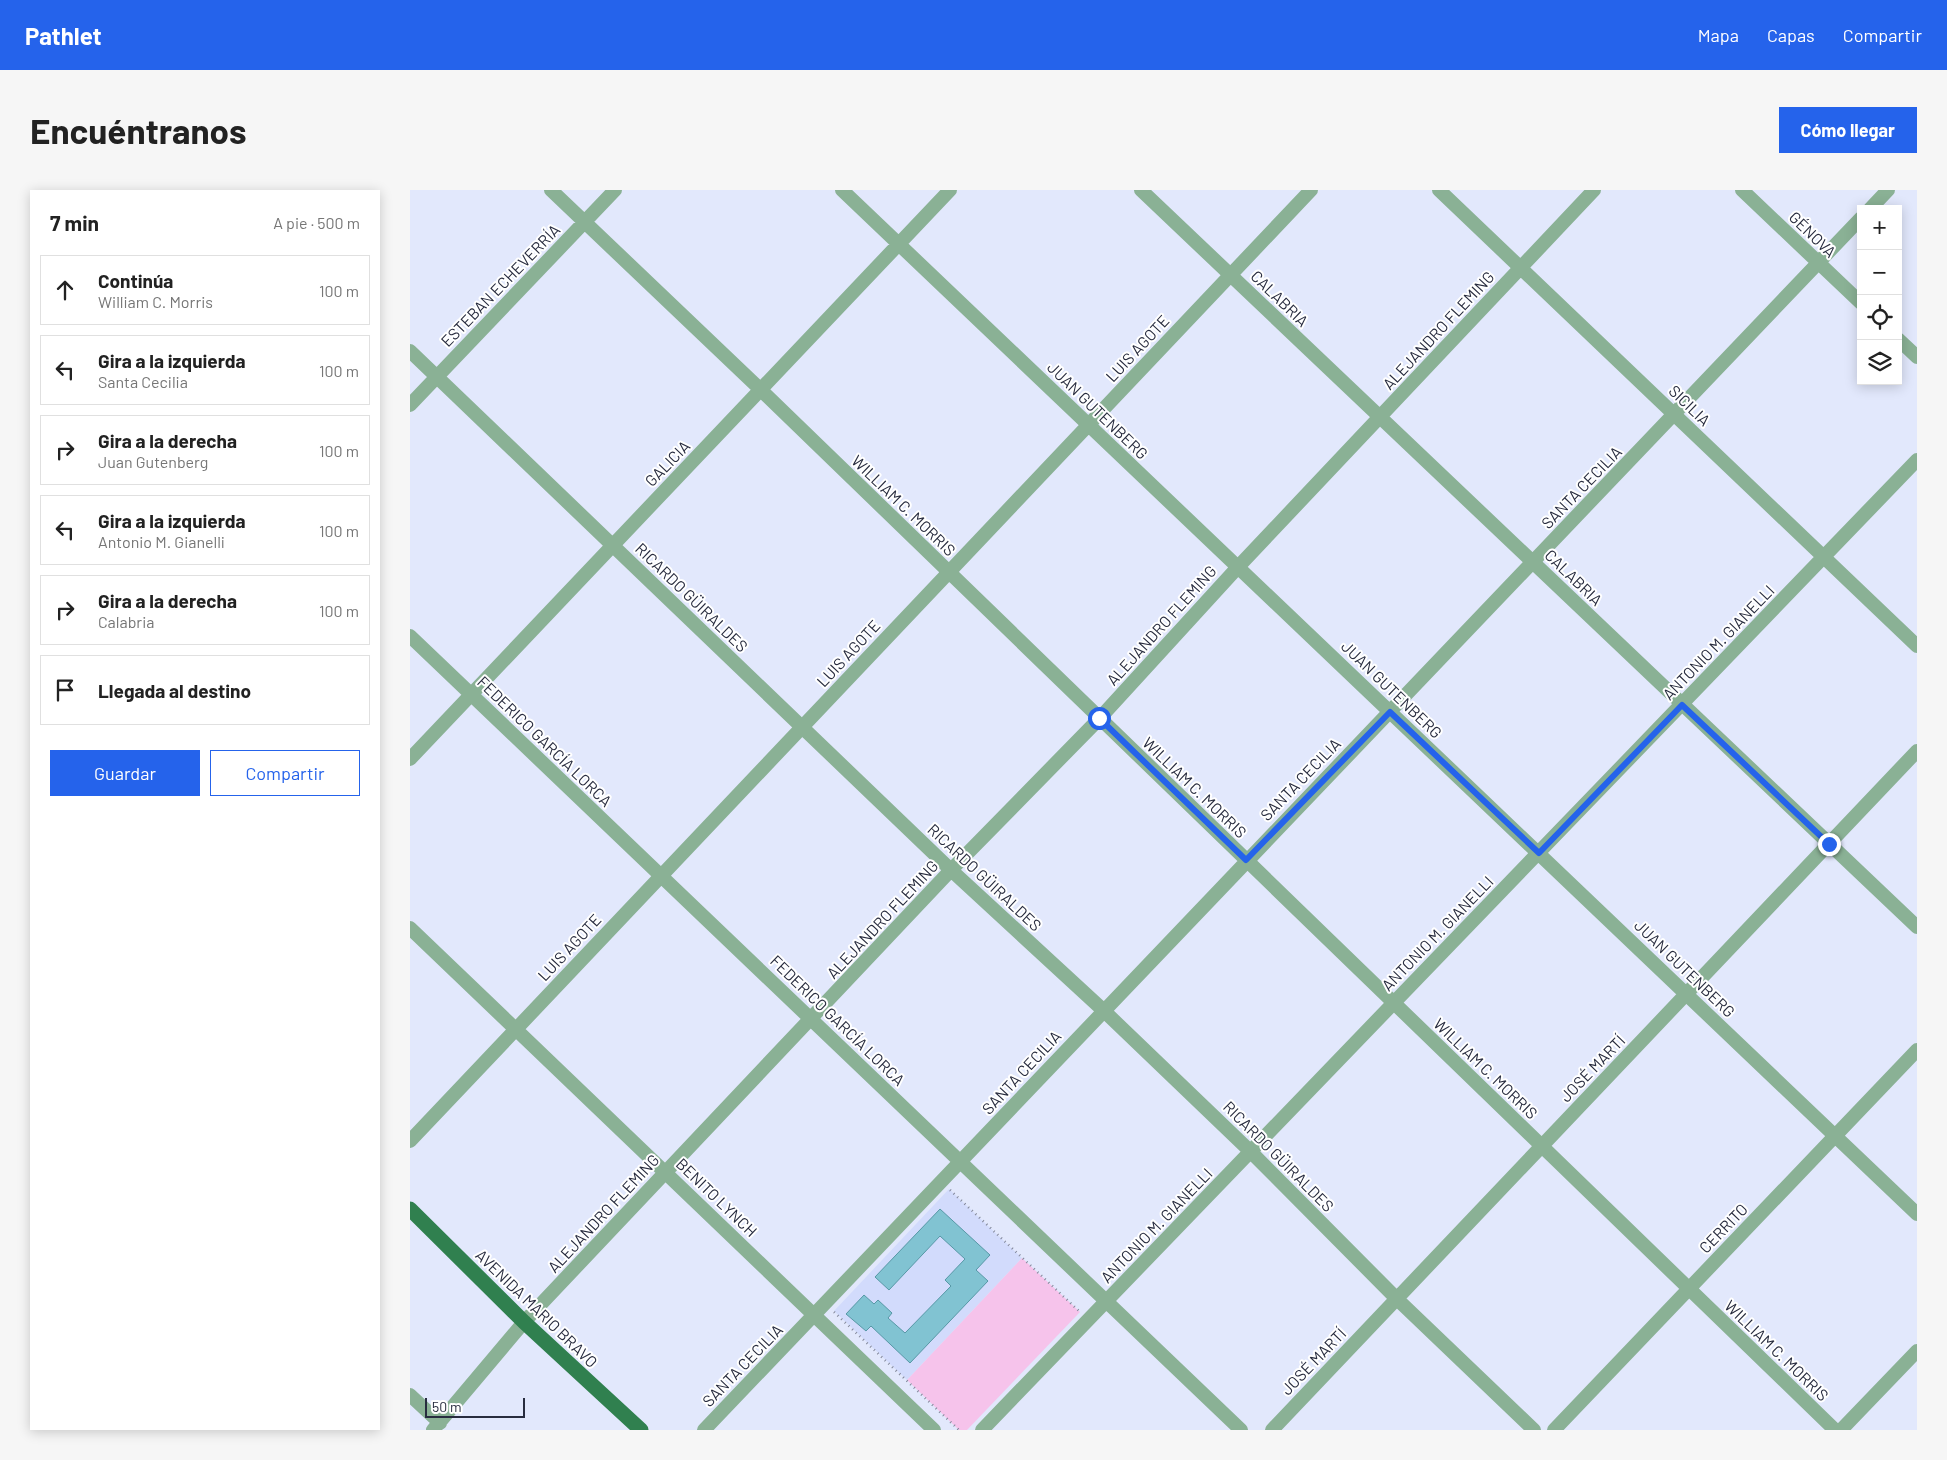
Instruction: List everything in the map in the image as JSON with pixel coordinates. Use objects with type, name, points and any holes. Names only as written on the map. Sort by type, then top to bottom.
[{"type":"main road","name":"AVENIDA MARIO BRAVO","points":[[410,1209],[524,1322],[642,1430]]},
{"type":"street","name":"WILLIAM C. MORRIS","points":[[551,190],[761,390],[1835,1430]]},
{"type":"street","name":"ESTEBAN ECHEVERRÍA","points":[[410,405],[615,190]]},
{"type":"street","name":"JUAN GUTENBERG","points":[[842,190],[1917,1214]]},
{"type":"street","name":"GALICIA","points":[[410,759],[950,190]]},
{"type":"street","name":"CALABRIA","points":[[1141,190],[1917,927]]},
{"type":"street","name":"LUIS AGOTE","points":[[410,1141],[1311,190]]},
{"type":"street","name":"SICILIA","points":[[1439,190],[1917,646]]},
{"type":"street","name":"ALEJANDRO FLEMING","points":[[436,1426],[524,1322],[951,870],[1099,718],[1238,567],[1594,190]]},
{"type":"street","name":"GÉNOVA","points":[[1742,190],[1857,299]]},
{"type":"street","points":[[1874,205],[1888,190]]},
{"type":"street","name":"SANTA CECILIA","points":[[704,1430],[1246,860],[1390,712],[1857,222]]},
{"type":"street","points":[[1899,340],[1917,357]]},
{"type":"street","name":"RICARDO GÜIRALDES","points":[[410,351],[951,870],[1103,1010],[1251,1152],[1397,1298],[1534,1430]]},
{"type":"street","name":"ANTONIO M. GIANELLI","points":[[982,1430],[1917,460]]},
{"type":"street","name":"FEDERICO GARCÍA LORCA","points":[[410,636],[1241,1430]]},
{"type":"street","name":"JOSÉ MARTÍ","points":[[1272,1430],[1917,751]]},
{"type":"street","name":"BENITO LYNCH","points":[[410,928],[934,1430]]},
{"type":"street","name":"CERRITO","points":[[1554,1430],[1917,1050]]},
{"type":"street","points":[[1841,1430],[1917,1351]]},
{"type":"street","points":[[410,1395],[436,1426]]},
{"type":"path","points":[[948,1189],[1080,1312]]},
{"type":"path","points":[[834,1311],[959,1430]]},
{"type":"shaded area","points":[[949,1189],[1022,1258],[907,1380],[834,1311]]},
{"type":"shaded area","points":[[1022,1258],[1080,1312],[967,1430],[959,1430],[907,1380]]},
{"type":"building","points":[[940,1209],[990,1255],[976,1270],[988,1281],[910,1363],[871,1326],[866,1331],[846,1314],[864,1295],[874,1304],[878,1300],[892,1313],[888,1318],[905,1333],[951,1286],[945,1280],[965,1259],[940,1236],[889,1290],[875,1277]]},
{"type":"route","points":[[1099,718],[1246,860],[1390,712],[1539,853],[1682,705],[1829,844]]}]
